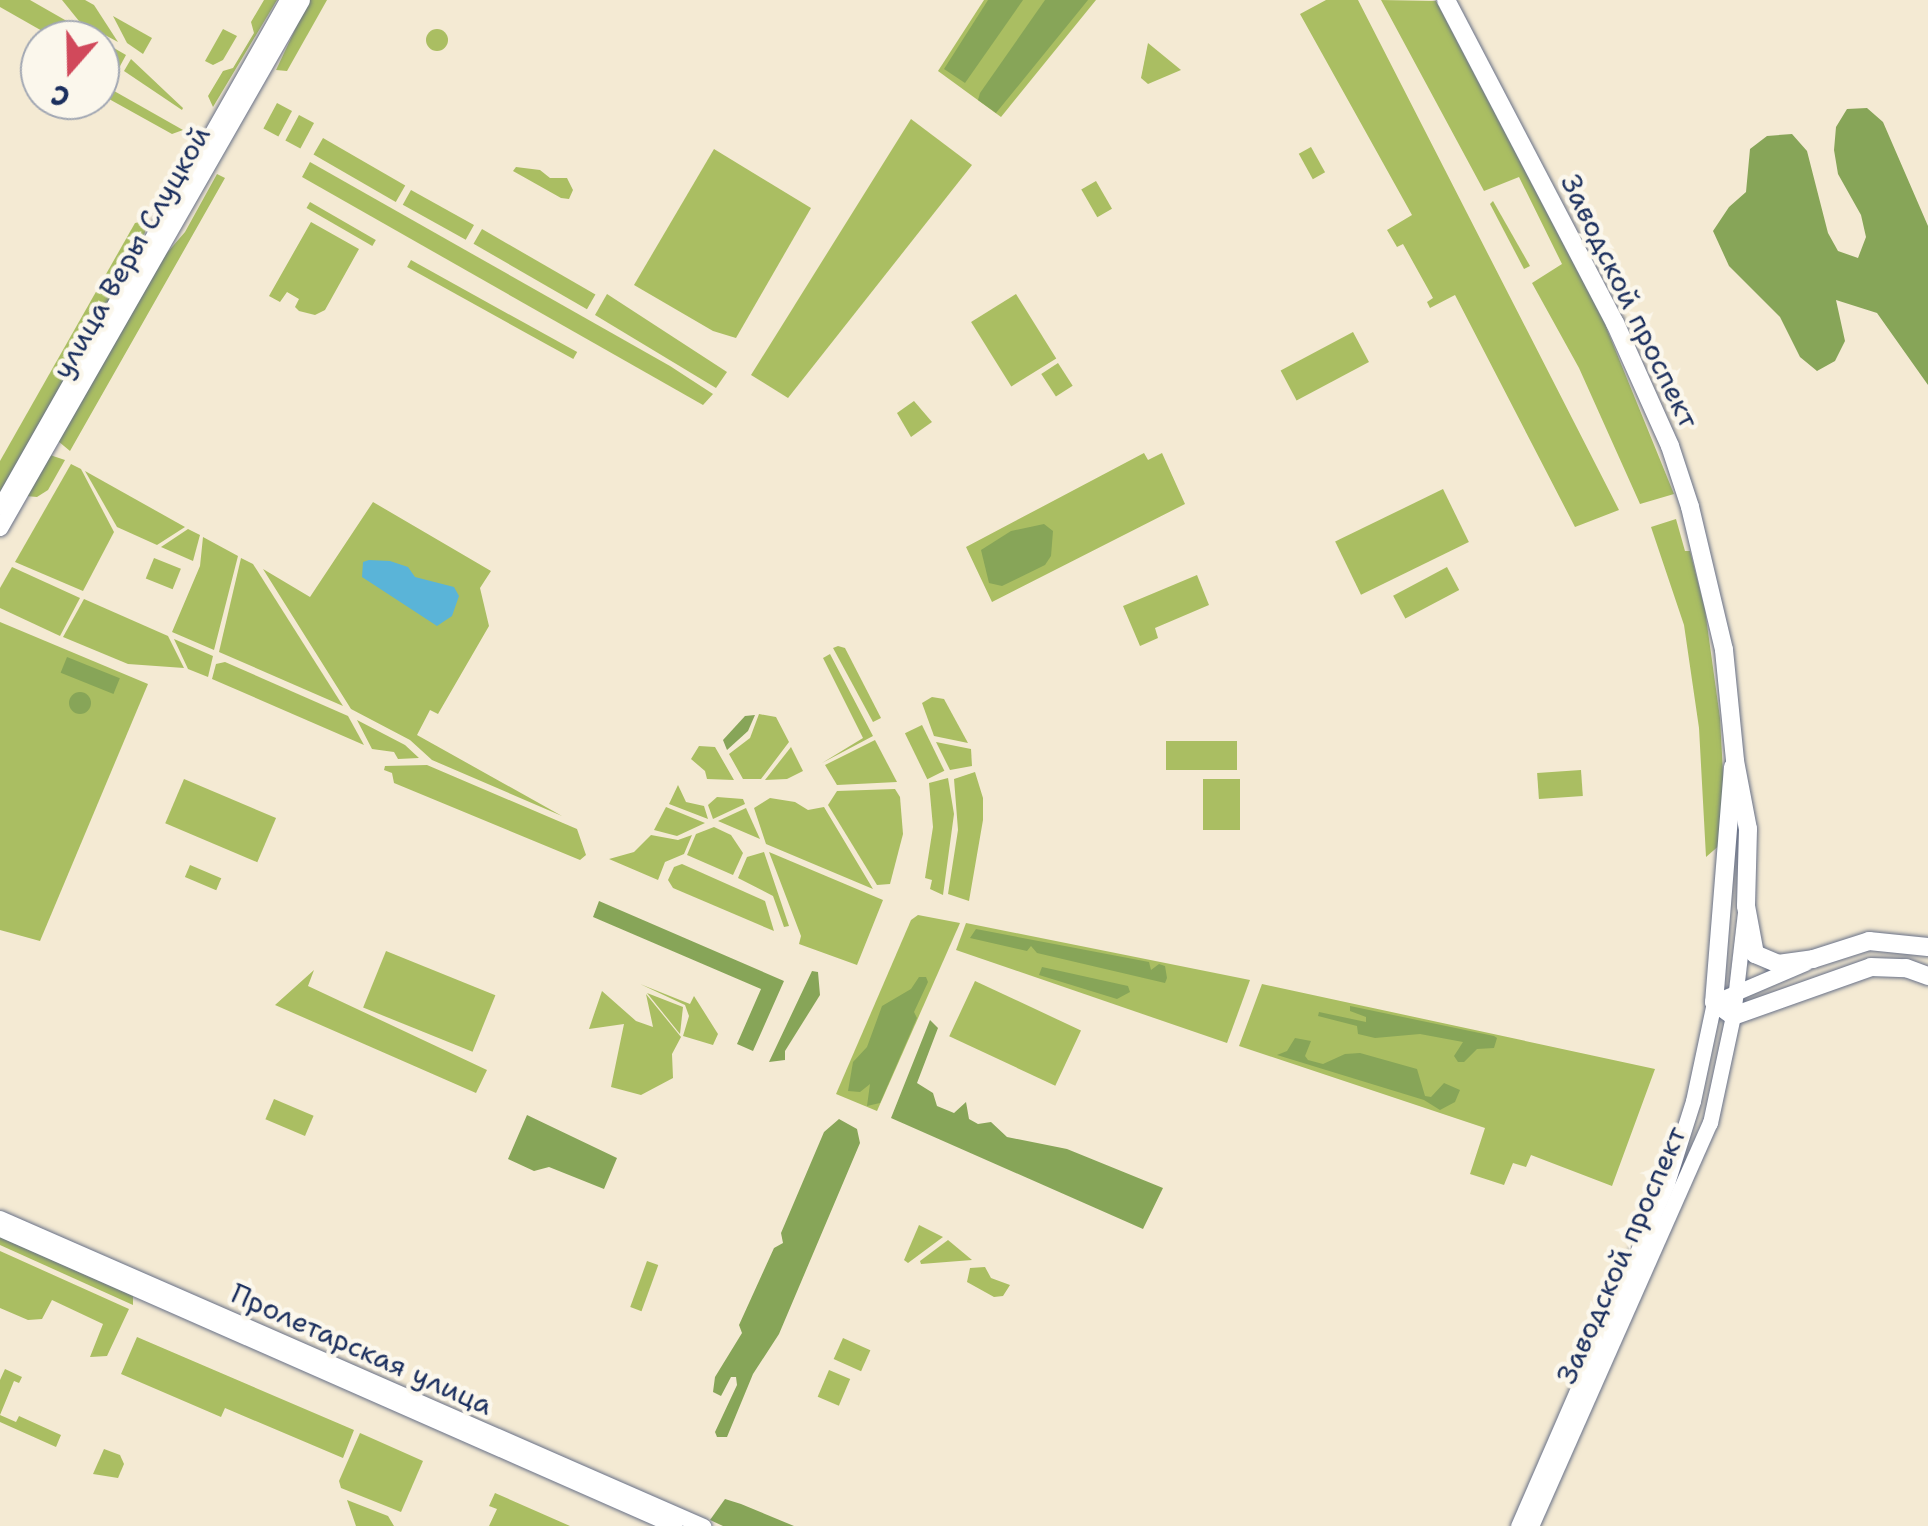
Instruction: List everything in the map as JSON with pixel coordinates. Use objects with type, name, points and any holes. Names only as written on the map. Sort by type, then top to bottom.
[{"type":"main road","name":"улица Веры Слуцкой","points":[[0,506],[287,0]]},
{"type":"main road","name":"улица Веры Слуцкой","points":[[0,528],[302,0]]},
{"type":"main road","name":"Заводской проспект","points":[[1446,0],[1615,323],[1670,446],[1716,606],[1734,761],[1748,830],[1746,906],[1733,1016],[1710,1124],[1692,1173],[1658,1233],[1518,1526]]},
{"type":"main road","name":"Заводской проспект","points":[[1531,1526],[1560,1442],[1672,1172],[1693,1100],[1714,1002],[1734,761]]},
{"type":"main road","points":[[1746,906],[1749,939],[1759,958],[1778,964],[1813,959]]},
{"type":"main road","points":[[1714,1002],[1813,959],[1869,942],[1928,947]]},
{"type":"main road","points":[[1714,1002],[1733,1016],[1872,967],[1906,968],[1928,976]]},
{"type":"main road","name":"Пролетарская улица","points":[[0,1218],[704,1526]]},
{"type":"main road","name":"Пролетарская улица","points":[[0,1229],[675,1526]]},
{"type":"green space","points":[[0,0],[30,0],[65,20],[23,20],[0,7]]},
{"type":"green space","points":[[62,0],[85,0],[94,5],[104,20],[78,20]]},
{"type":"green space","points":[[264,0],[277,0],[213,107],[208,96],[223,71],[233,68],[254,33],[251,22]]},
{"type":"green space","points":[[309,0],[327,0],[287,71],[276,70]]},
{"type":"green space","points":[[984,0],[1096,0],[1001,117],[938,71]]},
{"type":"green space","points":[[988,0],[1023,0],[965,83],[944,69]]},
{"type":"green space","points":[[1045,0],[1088,0],[996,113],[978,100],[980,93]]},
{"type":"green space","points":[[1326,0],[1358,0],[1619,510],[1575,527],[1455,295],[1430,308],[1427,302],[1433,298],[1403,244],[1397,247],[1387,230],[1412,215],[1300,14]]},
{"type":"green space","points":[[1381,0],[1436,1],[1604,322],[1674,494],[1640,504],[1579,368],[1532,283],[1562,264],[1519,177],[1484,191]]},
{"type":"green space","points":[[113,16],[152,38],[143,54],[127,43],[120,20]]},
{"type":"green space","points":[[223,29],[237,36],[223,60],[213,65],[205,61]]},
{"type":"green space","points":[[437,29],[445,32],[445,48],[437,51],[429,48],[426,40],[429,32]]},
{"type":"green space","points":[[1148,43],[1181,70],[1148,84],[1141,78]]},
{"type":"green space","points":[[131,59],[183,108],[182,110],[124,71]]},
{"type":"green space","points":[[120,94],[183,130],[172,134],[120,105]]},
{"type":"green space","points":[[277,103],[292,111],[278,137],[263,129]]},
{"type":"green space","points":[[1867,108],[1883,122],[1928,226],[1928,385],[1877,313],[1836,300],[1845,341],[1835,361],[1817,371],[1800,357],[1780,317],[1729,266],[1713,231],[1729,207],[1746,192],[1750,149],[1767,136],[1792,134],[1807,151],[1828,233],[1838,251],[1858,258],[1866,237],[1861,215],[1838,174],[1834,150],[1836,127],[1847,109]]},
{"type":"green space","points":[[299,115],[314,123],[300,149],[285,141]]},
{"type":"green space","points":[[911,119],[972,165],[788,398],[751,375]]},
{"type":"green space","points":[[323,138],[405,186],[396,202],[314,154]]},
{"type":"green space","points":[[1311,147],[1325,172],[1313,179],[1299,154]]},
{"type":"green space","points":[[714,149],[811,208],[736,338],[713,331],[634,285]]},
{"type":"green space","points":[[310,162],[713,394],[703,405],[302,177]]},
{"type":"green space","points":[[516,167],[540,170],[550,178],[567,178],[573,190],[569,199],[513,171]]},
{"type":"green space","points":[[217,174],[225,178],[70,451],[58,441],[160,261],[185,232]]},
{"type":"green space","points":[[1096,181],[1112,209],[1097,217],[1081,190]]},
{"type":"green space","points":[[411,190],[474,225],[466,240],[403,205]]},
{"type":"green space","points":[[1493,201],[1530,266],[1524,269],[1490,204]]},
{"type":"green space","points":[[310,202],[376,240],[372,246],[306,208]]},
{"type":"green space","points":[[149,220],[141,244],[0,492],[0,461],[135,223]]},
{"type":"green space","points":[[311,222],[359,249],[325,310],[315,315],[299,311],[295,307],[299,299],[287,292],[280,302],[269,296]]},
{"type":"green space","points":[[482,229],[595,294],[587,309],[474,244]]},
{"type":"green space","points":[[411,260],[577,352],[573,359],[407,267]]},
{"type":"green space","points":[[607,294],[727,372],[716,388],[595,315]]},
{"type":"green space","points":[[1016,294],[1056,358],[1011,387],[971,322]]},
{"type":"green space","points":[[1353,332],[1369,362],[1297,401],[1281,370]]},
{"type":"green space","points":[[1058,363],[1073,386],[1056,397],[1041,374]]},
{"type":"green space","points":[[914,401],[932,422],[911,437],[897,413]]},
{"type":"green space","points":[[1144,453],[1148,460],[1162,453],[1185,504],[992,602],[966,547]]},
{"type":"green space","points":[[50,455],[65,460],[48,490],[37,497],[26,496]]},
{"type":"green space","points":[[71,464],[81,469],[114,532],[83,591],[15,562]]},
{"type":"green space","points":[[85,471],[185,527],[157,545],[117,527]]},
{"type":"green space","points":[[1443,489],[1469,542],[1361,595],[1335,542]]},
{"type":"green space","points":[[373,502],[491,571],[480,588],[489,626],[438,714],[430,710],[417,735],[562,816],[432,760],[410,740],[351,709],[263,569],[310,597]]},
{"type":"green space","points":[[1676,519],[1685,551],[1690,551],[1705,610],[1720,718],[1725,809],[1721,844],[1706,857],[1699,728],[1684,625],[1651,527]]},
{"type":"green space","points":[[1044,524],[1053,531],[1051,556],[1045,565],[1002,586],[989,583],[981,550],[1011,531]]},
{"type":"green space","points":[[188,529],[200,535],[193,561],[161,547]]},
{"type":"green space","points":[[203,537],[238,556],[214,650],[172,632],[200,566]]},
{"type":"green space","points":[[154,558],[181,569],[173,589],[146,578]]},
{"type":"green space","points":[[241,558],[253,564],[343,706],[219,652]]},
{"type":"green space","points":[[12,567],[80,598],[60,636],[0,608],[0,588]]},
{"type":"green space","points":[[1447,567],[1459,590],[1405,619],[1393,596]]},
{"type":"green space","points":[[1197,575],[1209,605],[1155,628],[1158,638],[1140,646],[1123,606]]},
{"type":"green space","points":[[84,599],[168,636],[184,668],[128,664],[63,637]]},
{"type":"green space","points":[[0,622],[148,684],[40,941],[0,930]]},
{"type":"green space","points":[[174,639],[213,656],[208,677],[188,669]]},
{"type":"green space","points":[[833,648],[845,648],[881,718],[873,722]]},
{"type":"green space","points":[[830,654],[873,736],[822,763],[863,738],[823,658]]},
{"type":"green space","points":[[67,657],[120,678],[113,694],[61,673]]},
{"type":"green space","points":[[225,662],[348,716],[364,745],[212,679],[216,664]]},
{"type":"green space","points":[[80,692],[88,695],[88,711],[80,714],[72,711],[69,703],[72,695]]},
{"type":"green space","points":[[932,697],[944,699],[968,743],[934,736],[922,703]]},
{"type":"green space","points":[[759,714],[776,717],[789,742],[761,779],[743,779],[729,754],[750,738]]},
{"type":"green space","points":[[755,715],[748,731],[727,750],[723,740],[745,716]]},
{"type":"green space","points":[[357,720],[405,745],[419,758],[398,759],[394,752],[372,749]]},
{"type":"green space","points":[[922,725],[944,771],[927,779],[905,733]]},
{"type":"green space","points":[[875,740],[897,782],[837,785],[825,765]]},
{"type":"green space","points":[[1166,741],[1237,741],[1237,770],[1166,770]]},
{"type":"green space","points":[[936,742],[971,749],[972,766],[950,770]]},
{"type":"green space","points":[[699,746],[715,747],[734,780],[707,779],[705,771],[691,759]]},
{"type":"green space","points":[[791,747],[803,771],[787,779],[765,780]]},
{"type":"green space","points":[[427,765],[577,829],[586,855],[580,860],[394,783],[392,773],[384,770],[385,766]]},
{"type":"green space","points":[[1581,770],[1583,796],[1539,799],[1537,773]]},
{"type":"green space","points":[[975,772],[983,798],[983,820],[969,901],[948,894],[958,830],[954,779]]},
{"type":"green space","points":[[948,778],[954,814],[943,895],[930,889],[932,880],[925,878],[933,827],[929,783]]},
{"type":"green space","points":[[184,779],[276,818],[257,862],[165,823]]},
{"type":"green space","points":[[1203,779],[1240,779],[1240,830],[1203,830]]},
{"type":"green space","points":[[678,785],[686,802],[704,806],[708,819],[669,804]]},
{"type":"green space","points":[[895,789],[900,797],[903,834],[890,884],[877,885],[828,805],[837,791]]},
{"type":"green space","points":[[717,797],[743,799],[745,804],[713,819],[708,805]]},
{"type":"green space","points":[[770,798],[795,802],[808,810],[824,807],[873,889],[766,844],[754,808]]},
{"type":"green space","points":[[666,807],[705,823],[677,836],[654,830]]},
{"type":"green space","points":[[746,808],[760,839],[718,821]]},
{"type":"green space","points":[[714,827],[731,835],[743,853],[733,875],[687,855],[696,834]]},
{"type":"green space","points":[[651,835],[678,840],[692,835],[684,854],[665,862],[658,880],[609,859],[634,852]]},
{"type":"green space","points":[[764,852],[789,926],[784,927],[773,896],[738,878],[747,857]]},
{"type":"green space","points":[[769,852],[883,900],[857,965],[799,944],[801,936]]},
{"type":"green space","points":[[682,864],[765,901],[774,931],[673,888],[668,880],[674,867]]},
{"type":"green space","points":[[190,865],[221,878],[216,890],[185,877]]},
{"type":"green space","points":[[599,901],[784,981],[753,1051],[737,1044],[761,989],[593,917]]},
{"type":"green space","points":[[918,915],[960,923],[877,1111],[836,1094],[911,920]]},
{"type":"green space","points":[[966,923],[1250,980],[1227,1043],[956,950]]},
{"type":"green space","points":[[976,929],[1149,962],[1151,970],[1159,964],[1165,966],[1167,978],[1165,983],[1037,953],[1031,946],[1027,951],[970,938]]},
{"type":"green space","points":[[386,951],[495,995],[473,1052],[363,1008]]},
{"type":"green space","points":[[1042,967],[1128,986],[1130,992],[1117,999],[1039,975]]},
{"type":"green space","points":[[314,970],[308,986],[487,1070],[476,1093],[275,1005]]},
{"type":"green space","points":[[812,971],[818,972],[820,995],[785,1051],[785,1060],[769,1062]]},
{"type":"green space","points":[[919,977],[926,977],[928,982],[914,1012],[917,1018],[880,1103],[867,1106],[870,1084],[860,1092],[848,1091],[853,1062],[867,1047],[882,1006],[911,989]]},
{"type":"green space","points":[[975,981],[1081,1030],[1055,1086],[949,1036]]},
{"type":"green space","points":[[640,984],[690,1004],[694,996],[718,1034],[713,1045],[683,1036],[689,1016],[685,1005]]},
{"type":"green space","points":[[1262,984],[1655,1069],[1612,1186],[1531,1155],[1526,1167],[1513,1163],[1504,1185],[1470,1174],[1485,1128],[1239,1046]]},
{"type":"green space","points":[[602,991],[636,1021],[653,1027],[646,994],[681,1037],[672,1054],[673,1078],[641,1095],[611,1087],[624,1024],[589,1029]]},
{"type":"green space","points":[[647,993],[683,1007],[680,1034]]},
{"type":"green space","points":[[1350,1006],[1497,1038],[1494,1048],[1477,1049],[1464,1062],[1458,1062],[1454,1056],[1463,1042],[1420,1034],[1375,1038],[1358,1034],[1357,1026],[1318,1016],[1319,1012],[1366,1022],[1366,1017],[1350,1011]]},
{"type":"green space","points":[[930,1020],[938,1028],[917,1083],[933,1093],[937,1106],[954,1113],[966,1102],[969,1119],[978,1124],[991,1122],[1007,1137],[1067,1149],[1163,1188],[1143,1229],[891,1118]]},
{"type":"green space","points":[[1295,1038],[1311,1041],[1305,1056],[1308,1060],[1323,1064],[1345,1054],[1360,1053],[1417,1069],[1425,1096],[1431,1097],[1444,1083],[1460,1090],[1455,1102],[1440,1110],[1424,1100],[1277,1055],[1287,1051]]},
{"type":"green space","points":[[274,1099],[314,1116],[305,1136],[265,1119]]},
{"type":"green space","points":[[527,1115],[617,1158],[604,1189],[549,1167],[534,1171],[508,1159]]},
{"type":"green space","points":[[839,1119],[857,1129],[860,1143],[779,1334],[753,1374],[727,1437],[717,1437],[715,1432],[737,1385],[736,1377],[731,1377],[721,1396],[713,1392],[715,1377],[742,1333],[739,1325],[774,1248],[783,1243],[781,1233],[824,1132]]},
{"type":"green space","points":[[919,1225],[943,1237],[908,1263],[904,1260]]},
{"type":"green space","points":[[0,1237],[133,1296],[133,1305],[0,1245]]},
{"type":"green space","points":[[948,1240],[972,1260],[921,1264],[920,1261]]},
{"type":"green space","points":[[0,1251],[129,1309],[107,1356],[90,1357],[103,1324],[52,1300],[42,1319],[28,1320],[0,1308]]},
{"type":"green space","points":[[647,1261],[658,1265],[642,1311],[630,1307]]},
{"type":"green space","points":[[985,1267],[991,1278],[1010,1285],[1003,1296],[994,1297],[967,1282],[970,1268]]},
{"type":"green space","points":[[137,1337],[354,1430],[343,1458],[225,1408],[221,1417],[121,1374]]},
{"type":"green space","points":[[843,1338],[870,1350],[861,1371],[834,1359]]},
{"type":"green space","points":[[5,1369],[22,1377],[19,1383],[14,1381],[0,1415],[0,1380]]},
{"type":"green space","points":[[829,1370],[850,1379],[839,1406],[818,1397]]},
{"type":"green space","points":[[0,1415],[16,1422],[19,1416],[61,1435],[56,1447],[0,1422]]},
{"type":"green space","points":[[360,1433],[423,1461],[401,1512],[341,1488],[339,1481]]},
{"type":"green space","points":[[104,1449],[120,1455],[124,1464],[118,1478],[93,1474]]},
{"type":"green space","points":[[495,1493],[570,1526],[489,1526],[497,1509],[489,1506]]},
{"type":"green space","points":[[725,1499],[794,1526],[723,1526],[710,1520]]},
{"type":"green space","points":[[347,1500],[388,1516],[394,1526],[356,1526]]},
{"type":"water","points":[[390,561],[408,567],[415,577],[454,587],[459,596],[452,616],[437,626],[362,577],[363,562]]}]
